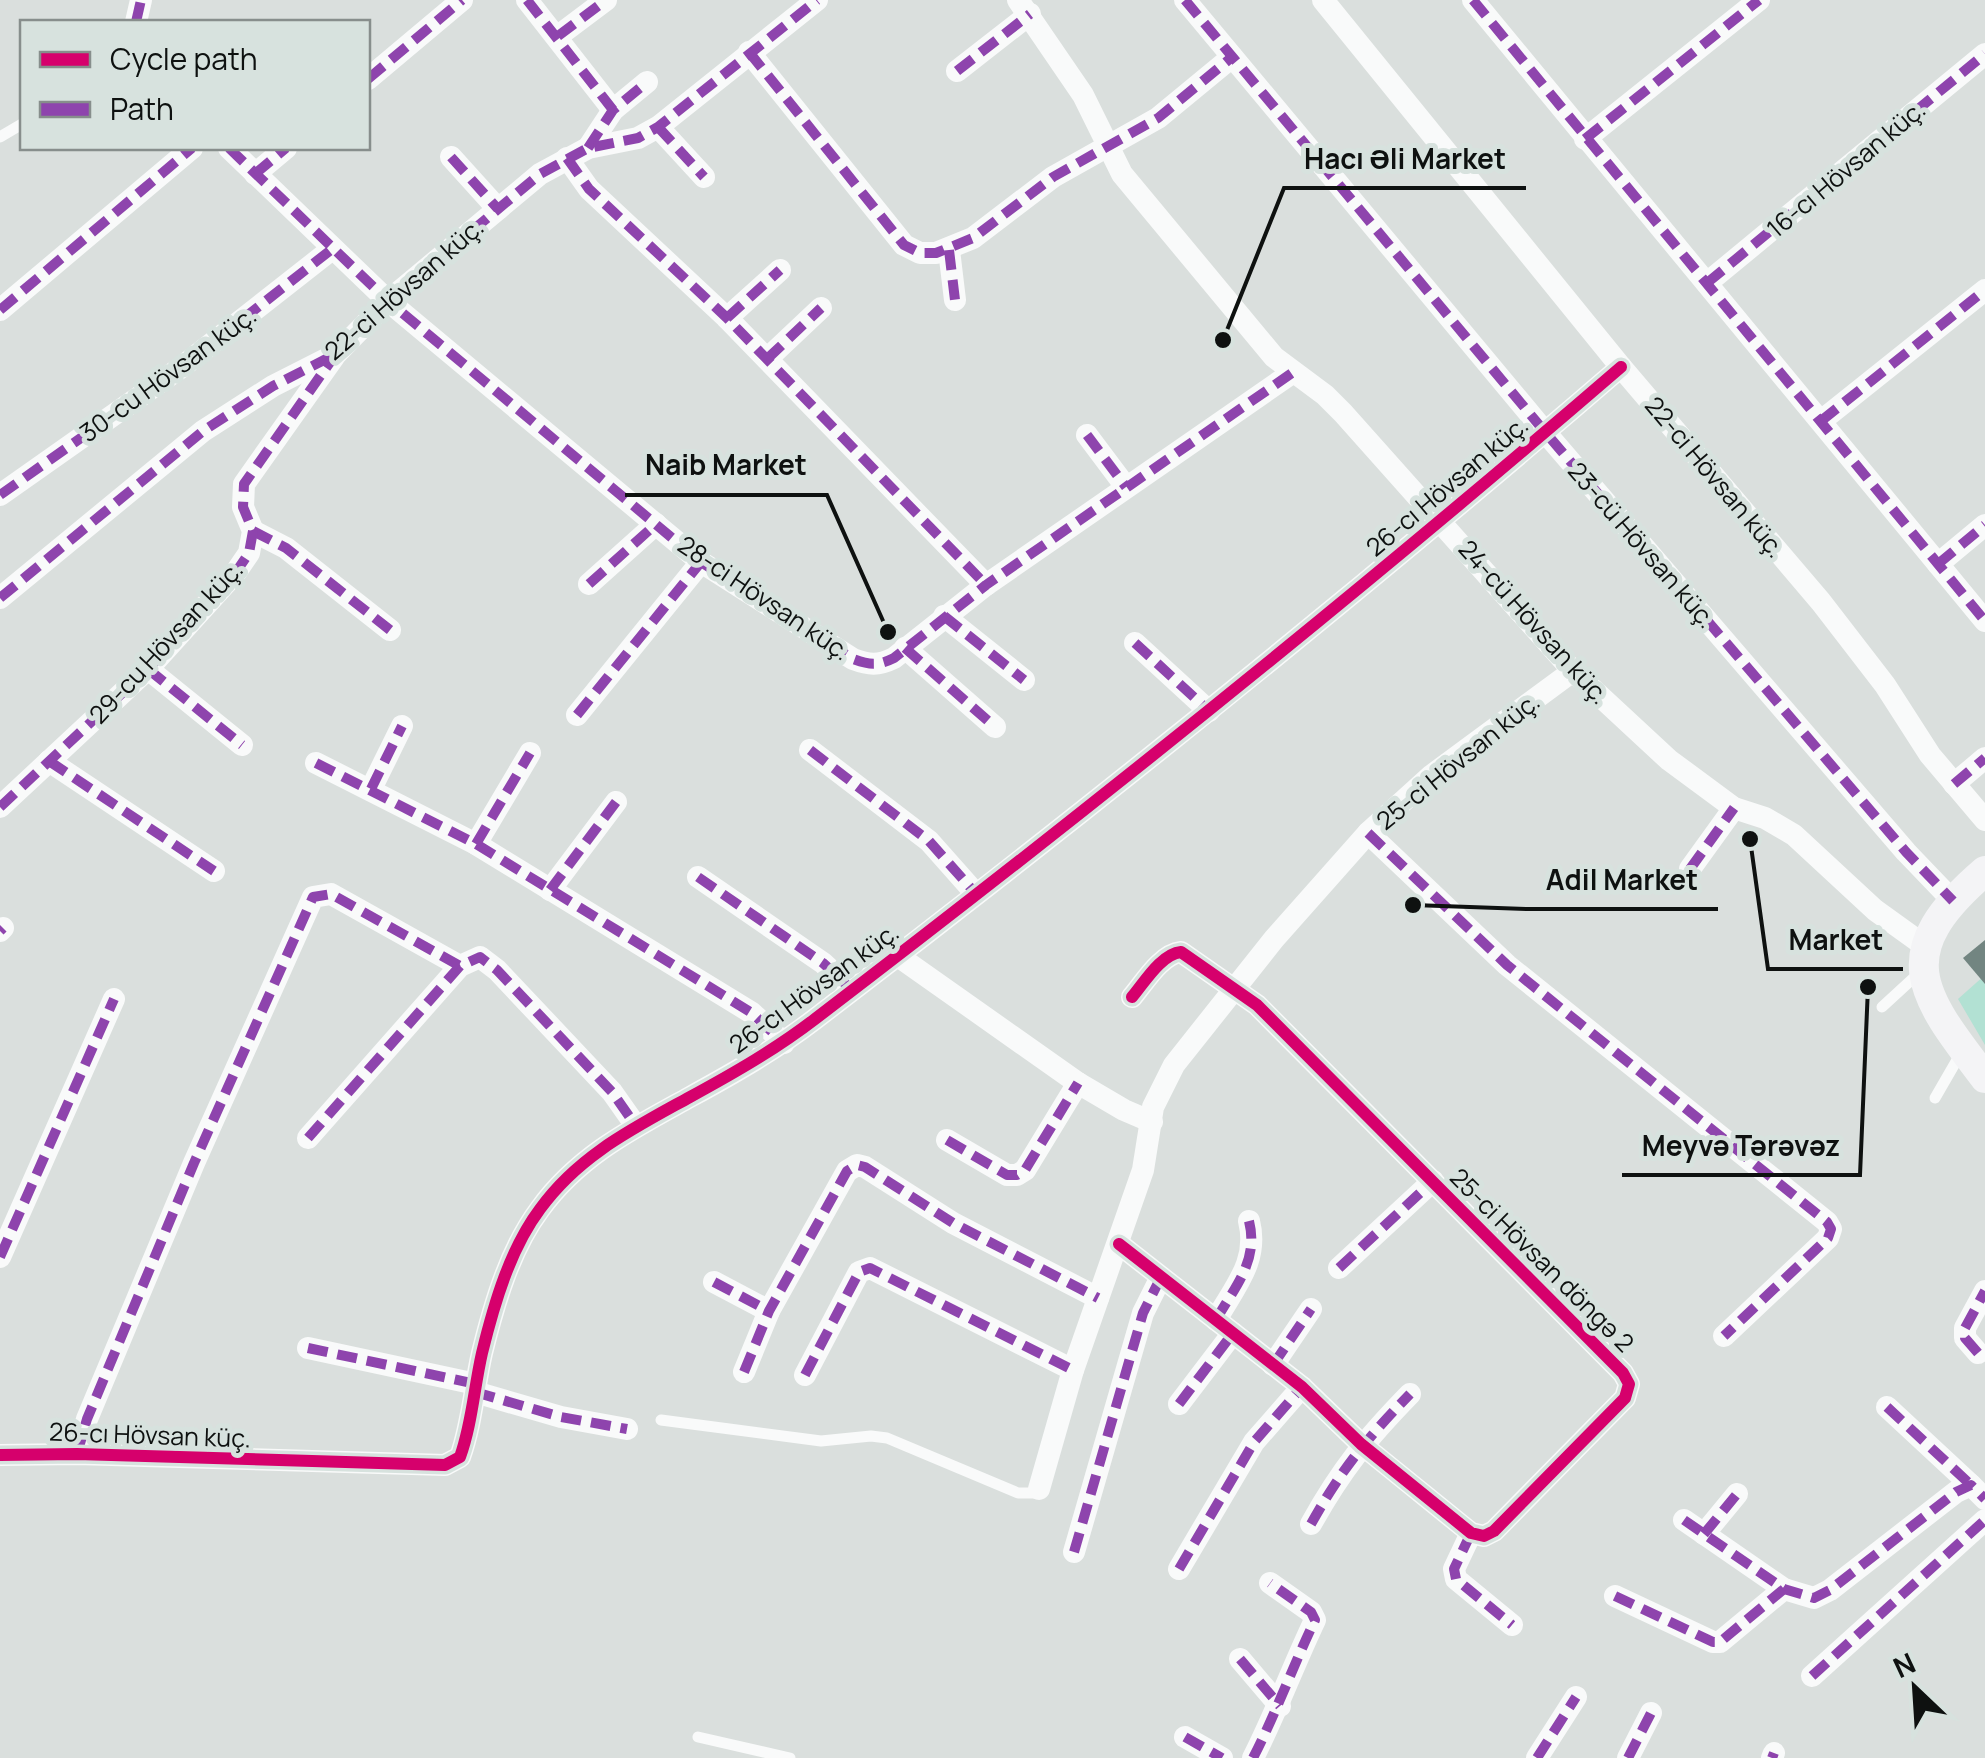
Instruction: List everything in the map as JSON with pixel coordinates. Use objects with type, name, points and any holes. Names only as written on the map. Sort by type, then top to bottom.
[{"type":"main road","points":[[1985,871],[1953,901],[1934,926],[1924,958],[1932,1004],[1985,1078]]},
{"type":"street","points":[[370,77],[462,0]]},
{"type":"street","points":[[528,0],[613,110]]},
{"type":"street","points":[[558,36],[606,0]]},
{"type":"street","name":"22-ci Hövsan küç.","points":[[0,598],[203,431],[273,386],[336,354],[388,301],[540,174],[578,153],[638,138],[658,127],[816,0]]},
{"type":"street","name":"23-cü Hövsan küç.","points":[[1185,0],[1545,432],[1893,837],[1953,901]]},
{"type":"street","name":"22-ci Hövsan küç.","points":[[1324,0],[1621,367],[1822,602],[1885,685],[1930,755],[1985,820]]},
{"type":"street","points":[[1585,138],[1759,0]]},
{"type":"street","points":[[1478,2],[1585,138],[1985,620]]},
{"type":"street","points":[[957,71],[1024,7]]},
{"type":"street","name":"24-cü Hövsan küç.","points":[[1024,7],[1083,95],[1122,174],[1274,357],[1325,395],[1442,521],[1572,671],[1680,769],[1734,808],[1765,818],[1794,835],[1924,958]]},
{"type":"street","points":[[749,52],[904,245],[936,254],[973,238],[1053,177],[1158,118],[1232,57]]},
{"type":"street","name":"16-cı Hövsan küç.","points":[[1707,284],[1985,54]]},
{"type":"street","points":[[647,82],[613,110],[578,153],[589,189],[727,318],[986,586]]},
{"type":"street","points":[[658,127],[704,176]]},
{"type":"street","points":[[0,310],[190,150]]},
{"type":"street","name":"28-ci Hövsan küç.","points":[[231,150],[388,301],[702,562],[853,658],[880,664],[1292,373]]},
{"type":"street","points":[[255,174],[284,150]]},
{"type":"street","points":[[452,158],[498,209]]},
{"type":"street","name":"30-cu Hövsan küç.","points":[[0,496],[184,366],[332,249]]},
{"type":"street","points":[[948,250],[955,300]]},
{"type":"street","points":[[727,318],[780,270]]},
{"type":"street","points":[[1821,422],[1985,290]]},
{"type":"street","points":[[767,359],[821,308]]},
{"type":"street","name":"29-cu Hövsan küç.","points":[[0,807],[148,669],[236,572],[250,553],[253,531],[243,508],[244,484],[336,354]]},
{"type":"street","name":"26-cı Hövsan küç.","points":[[0,1455],[445,1465],[460,1457],[482,1352],[506,1275],[531,1222],[562,1182],[614,1138],[784,1042],[898,956],[1209,711],[1442,521],[1621,367]]},
{"type":"street","points":[[1086,435],[1126,487]]},
{"type":"street","points":[[588,584],[656,524]]},
{"type":"street","points":[[1938,564],[1985,525]]},
{"type":"street","points":[[253,531],[286,548],[390,630]]},
{"type":"street","points":[[577,715],[702,562]]},
{"type":"street","points":[[944,616],[1024,680]]},
{"type":"street","points":[[1135,643],[1209,711]]},
{"type":"street","points":[[905,648],[995,727]]},
{"type":"street","points":[[148,669],[242,745]]},
{"type":"street","name":"25-ci Hövsan küç.","points":[[1038,1489],[1073,1370],[1143,1170],[1160,1090],[1174,1065],[1233,988],[1333,869],[1368,834],[1432,775],[1572,671]]},
{"type":"street","points":[[370,789],[402,726]]},
{"type":"street","points":[[810,750],[929,841],[976,894]]},
{"type":"street","points":[[476,844],[530,753]]},
{"type":"street","points":[[1954,784],[1985,758]]},
{"type":"street","points":[[49,761],[214,871]]},
{"type":"street","points":[[316,763],[476,844],[752,1013],[784,1042]]},
{"type":"street","points":[[550,890],[616,802]]},
{"type":"street","points":[[1690,870],[1734,808]]},
{"type":"street","points":[[1368,834],[1507,965],[1827,1222],[1832,1230],[1828,1238],[1724,1336]]},
{"type":"street","points":[[698,877],[823,963],[852,990]]},
{"type":"street","points":[[77,1454],[86,1419],[194,1163],[313,897],[332,894],[460,966]]},
{"type":"street","name":"25-ci Hövsan döngə 2","points":[[1132,997],[1173,952],[1181,952],[1257,1004],[1623,1373],[1629,1384],[1624,1398],[1494,1530],[1484,1536],[1471,1534]]},
{"type":"street","points":[[898,956],[1078,1083],[1152,1122]]},
{"type":"street","points":[[308,1138],[460,966],[480,957],[498,970],[612,1092],[636,1126]]},
{"type":"street","points":[[0,1257],[114,999]]},
{"type":"street","points":[[947,1140],[1007,1175],[1017,1176],[1025,1170],[1078,1083]]},
{"type":"street","points":[[744,1372],[769,1311],[847,1172],[857,1166],[865,1167],[953,1223],[1098,1298]]},
{"type":"street","points":[[1339,1268],[1433,1181]]},
{"type":"street","points":[[1179,1404],[1224,1326],[1252,1257],[1254,1240],[1248,1221]]},
{"type":"street","points":[[1119,1244],[1302,1387],[1362,1444],[1471,1534],[1454,1569],[1456,1579],[1512,1625]]},
{"type":"street","points":[[806,1375],[859,1272],[870,1268],[1073,1370]]},
{"type":"street","points":[[1074,1552],[1143,1313],[1161,1277]]},
{"type":"street","points":[[714,1282],[769,1311]]},
{"type":"street","points":[[1978,1353],[1965,1338],[1965,1328],[1985,1293]]},
{"type":"street","points":[[1273,1364],[1311,1309]]},
{"type":"street","points":[[308,1348],[476,1388],[561,1417],[627,1429]]},
{"type":"street","points":[[1179,1569],[1254,1442],[1302,1387]]},
{"type":"street","points":[[1311,1524],[1338,1476],[1362,1444],[1410,1394]]},
{"type":"street","points":[[1888,1407],[1978,1492]]},
{"type":"street","points":[[1684,1520],[1784,1589],[1814,1598],[1830,1590],[1956,1492],[1978,1492]]},
{"type":"street","points":[[1704,1534],[1737,1494]]},
{"type":"street","points":[[1812,1676],[1985,1520]]},
{"type":"street","points":[[1253,1758],[1280,1706],[1315,1620],[1311,1612],[1270,1583]]},
{"type":"street","points":[[1616,1596],[1712,1642],[1720,1642],[1784,1589]]},
{"type":"street","points":[[1240,1659],[1280,1706]]},
{"type":"street","points":[[1537,1758],[1576,1698]]},
{"type":"street","points":[[1628,1758],[1651,1714]]},
{"type":"street","points":[[1185,1737],[1222,1758]]},
{"type":"lane","points":[[1882,1007],[1924,958]]},
{"type":"lane","points":[[1935,1098],[1964,1050]]},
{"type":"lane","points":[[662,1420],[820,1441],[887,1438],[1018,1492],[1032,1493],[1038,1489]]},
{"type":"lane","points":[[698,1737],[790,1758]]},
{"type":"green space","points":[[1985,975],[1985,1045],[1958,999]]},
{"type":"building","points":[[1985,940],[1985,984],[1963,958]]},
{"type":"marked path","points":[[136,20],[141,0]]},
{"type":"marked path","points":[[370,77],[462,0]]},
{"type":"marked path","points":[[527,0],[613,110]]},
{"type":"marked path","points":[[558,36],[606,0]]},
{"type":"marked path","points":[[0,598],[203,431],[273,386],[336,354],[388,301],[540,174],[588,148],[638,138],[658,127],[817,0]]},
{"type":"marked path","points":[[1185,0],[1545,432],[1906,852],[1953,901]]},
{"type":"marked path","points":[[1473,0],[1985,621]]},
{"type":"marked path","points":[[1585,139],[1759,0]]},
{"type":"marked path","points":[[957,71],[1030,14]]},
{"type":"marked path","points":[[749,52],[904,245],[920,253],[936,253],[973,238],[1053,177],[1158,118],[1232,57]]},
{"type":"marked path","points":[[1707,283],[1985,54]]},
{"type":"marked path","points":[[588,148],[613,110],[647,82]]},
{"type":"marked path","points":[[658,127],[704,177]]},
{"type":"marked path","points":[[0,310],[190,150]]},
{"type":"marked path","points":[[231,150],[388,301],[701,562],[853,659],[864,662],[894,658],[986,585],[1292,373]]},
{"type":"marked path","points":[[255,174],[284,150]]},
{"type":"marked path","points":[[451,157],[498,209]]},
{"type":"marked path","points":[[567,158],[589,189],[727,318],[986,585]]},
{"type":"marked path","points":[[0,495],[183,366],[332,249]]},
{"type":"marked path","points":[[949,250],[955,300]]},
{"type":"marked path","points":[[727,318],[780,270]]},
{"type":"marked path","points":[[1821,421],[1985,290]]},
{"type":"marked path","points":[[767,359],[821,308]]},
{"type":"marked path","points":[[0,807],[148,669],[236,572],[249,553],[253,531],[243,507],[244,484],[333,358]]},
{"type":"marked path","points":[[1087,435],[1126,487]]},
{"type":"marked path","points":[[589,584],[656,524]]},
{"type":"marked path","points":[[1938,564],[1985,525]]},
{"type":"marked path","points":[[253,531],[286,548],[390,630]]},
{"type":"marked path","points":[[577,715],[701,562]]},
{"type":"marked path","points":[[944,616],[1024,680]]},
{"type":"marked path","points":[[1135,643],[1209,711]]},
{"type":"marked path","points":[[905,648],[995,727]]},
{"type":"marked path","points":[[148,669],[242,745]]},
{"type":"marked path","points":[[371,789],[402,726]]},
{"type":"marked path","points":[[810,750],[929,841],[976,894]]},
{"type":"marked path","points":[[476,844],[530,753]]},
{"type":"marked path","points":[[1954,784],[1985,758]]},
{"type":"marked path","points":[[49,761],[214,871]]},
{"type":"marked path","points":[[316,763],[476,844],[752,1013],[784,1043]]},
{"type":"marked path","points":[[550,890],[616,802]]},
{"type":"marked path","points":[[1690,869],[1734,808]]},
{"type":"marked path","points":[[1368,833],[1507,965],[1827,1222],[1831,1229],[1828,1238],[1724,1336]]},
{"type":"marked path","points":[[698,877],[823,963],[852,990]]},
{"type":"marked path","points":[[77,1454],[87,1419],[194,1163],[313,897],[331,894],[460,966]]},
{"type":"marked path","points":[[0,931],[3,928]]},
{"type":"marked path","points":[[308,1138],[460,966],[480,957],[497,970],[612,1092],[636,1126]]},
{"type":"marked path","points":[[0,1257],[114,999]]},
{"type":"marked path","points":[[947,1140],[1007,1175],[1017,1175],[1025,1170],[1078,1083]]},
{"type":"marked path","points":[[744,1372],[769,1311],[847,1171],[857,1165],[953,1223],[1098,1298]]},
{"type":"marked path","points":[[1339,1268],[1433,1181]]},
{"type":"marked path","points":[[1216,1320],[1248,1261],[1249,1221]]},
{"type":"marked path","points":[[805,1375],[859,1272],[870,1268],[1073,1370]]},
{"type":"marked path","points":[[1074,1552],[1143,1313],[1161,1277]]},
{"type":"marked path","points":[[714,1282],[769,1311]]},
{"type":"marked path","points":[[1978,1353],[1965,1338],[1965,1328],[1985,1291]]},
{"type":"marked path","points":[[1273,1365],[1311,1309]]},
{"type":"marked path","points":[[1179,1404],[1233,1333]]},
{"type":"marked path","points":[[308,1348],[476,1384]]},
{"type":"marked path","points":[[1179,1569],[1254,1442],[1302,1387]]},
{"type":"marked path","points":[[475,1392],[561,1417],[627,1429]]},
{"type":"marked path","points":[[1311,1524],[1356,1455],[1410,1394]]},
{"type":"marked path","points":[[1887,1407],[1971,1485]]},
{"type":"marked path","points":[[1684,1520],[1784,1589],[1814,1598],[1830,1590],[1956,1492],[1971,1485],[1985,1499]]},
{"type":"marked path","points":[[1704,1534],[1737,1494]]},
{"type":"marked path","points":[[1812,1676],[1985,1520]]},
{"type":"marked path","points":[[1471,1533],[1454,1569],[1456,1579],[1512,1625]]},
{"type":"marked path","points":[[1253,1758],[1315,1620],[1311,1612],[1270,1583]]},
{"type":"marked path","points":[[1615,1596],[1720,1642],[1784,1589]]},
{"type":"marked path","points":[[1240,1659],[1280,1706]]},
{"type":"marked path","points":[[1537,1758],[1576,1697]]},
{"type":"marked path","points":[[1628,1758],[1651,1713]]},
{"type":"marked path","points":[[1185,1737],[1222,1758]]},
{"type":"marked path","points":[[1772,1758],[1774,1753]]},
{"type":"cycle path","points":[[0,1455],[445,1465],[460,1457],[482,1353],[504,1278],[529,1225],[572,1173],[628,1132],[754,1060],[815,1019],[1223,699],[1621,367]]},
{"type":"cycle path","points":[[1119,1244],[1302,1387],[1361,1444],[1471,1533],[1484,1536],[1494,1531],[1625,1398],[1629,1384],[1623,1373],[1257,1005],[1181,952],[1160,963],[1132,997]]},
{"type":"place","name":"Hacı Əli Market","points":[[1223,340]]},
{"type":"place","name":"Naib Market","points":[[888,632]]},
{"type":"place","name":"Market","points":[[1750,839]]},
{"type":"place","name":"Adil Market","points":[[1413,905]]},
{"type":"place","name":"Meyvə Tərəvəz","points":[[1868,987]]}]
